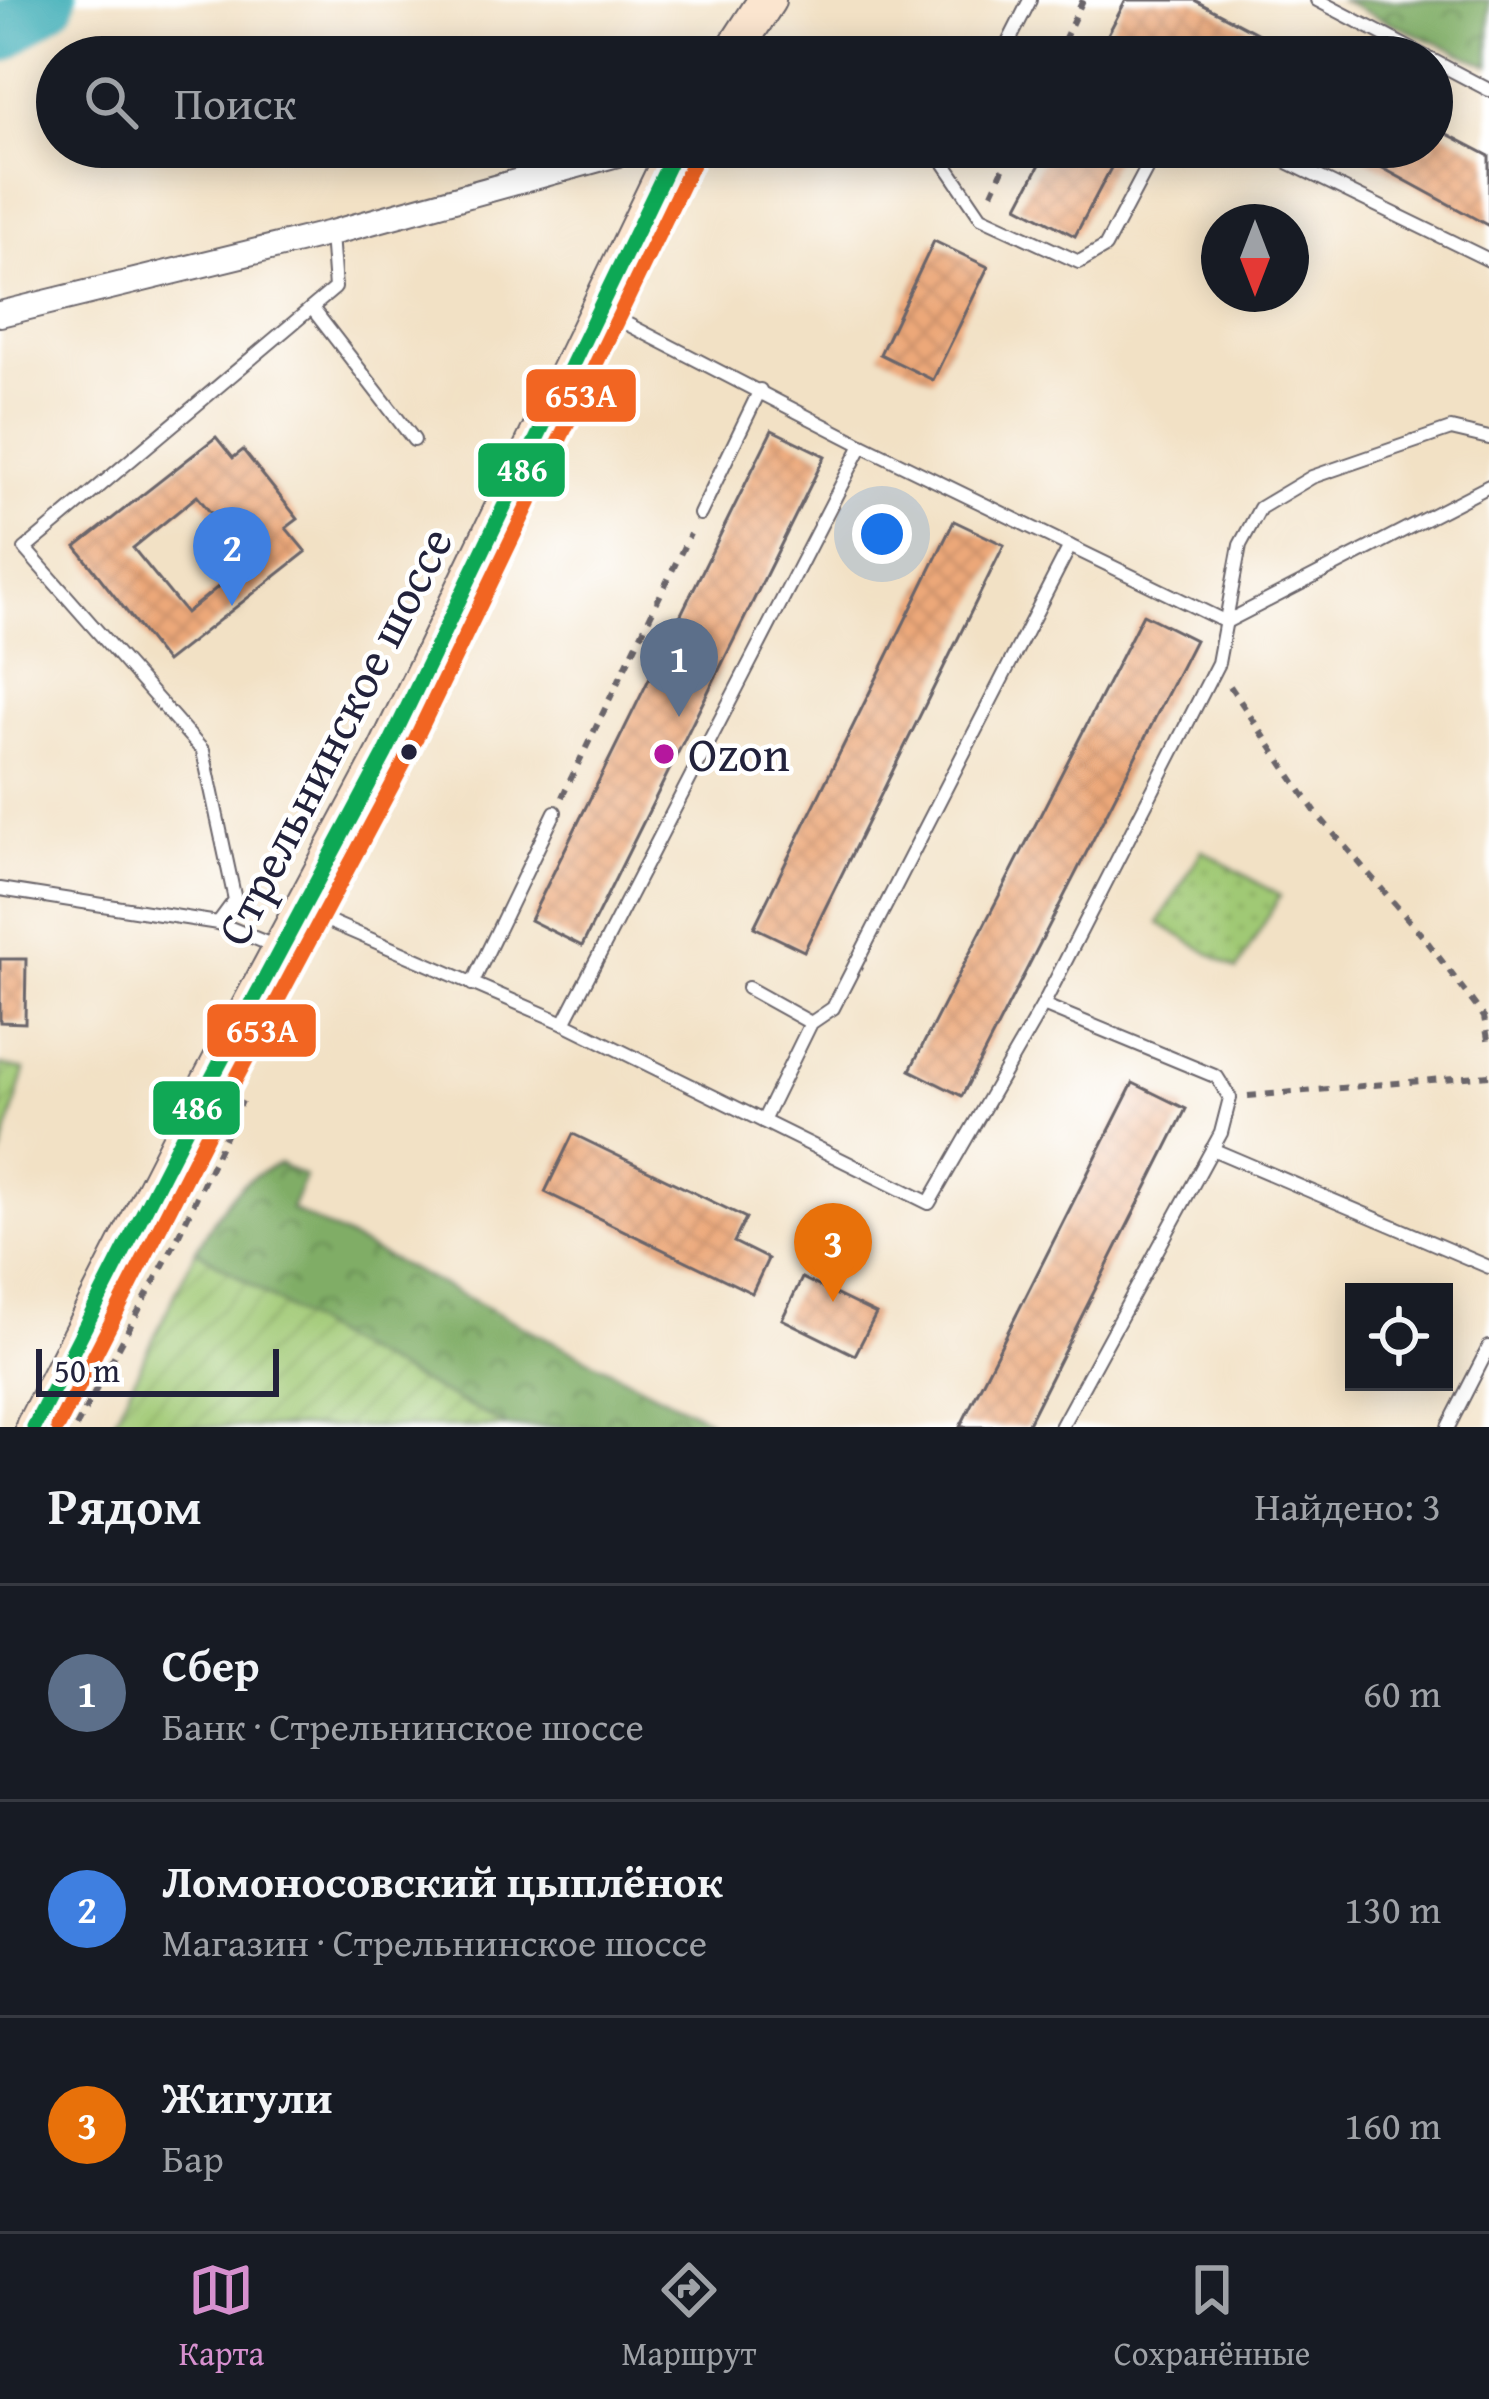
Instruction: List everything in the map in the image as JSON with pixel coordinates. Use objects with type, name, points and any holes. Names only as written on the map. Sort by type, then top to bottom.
[{"type":"main road","points":[[744,36],[767,0]]},
{"type":"main road","name":"Стрельнинское шоссе","points":[[34,1427],[386,754],[667,168]]},
{"type":"street","points":[[0,314],[331,233],[567,168]]},
{"type":"lane","points":[[1012,36],[1030,0]]},
{"type":"lane","points":[[1317,0],[1385,36]]},
{"type":"lane","points":[[1453,71],[1489,90]]},
{"type":"lane","points":[[948,168],[981,217],[1078,262],[1105,247],[1147,168]]},
{"type":"lane","points":[[1300,168],[1489,260]]},
{"type":"lane","points":[[218,923],[235,900],[202,751],[25,549],[335,288],[331,233]]},
{"type":"lane","points":[[312,308],[414,440]]},
{"type":"lane","points":[[597,309],[862,445],[1226,622]]},
{"type":"lane","points":[[700,514],[760,390]]},
{"type":"lane","points":[[304,910],[564,1023],[929,1203],[1043,1005],[1218,663],[1240,545],[1260,508],[1312,477],[1451,429],[1489,438]]},
{"type":"lane","points":[[564,1023],[862,445]]},
{"type":"lane","points":[[1226,622],[1489,486]]},
{"type":"lane","points":[[763,1121],[812,1023],[833,1008],[1070,546]]},
{"type":"lane","points":[[472,984],[555,812]]},
{"type":"lane","points":[[0,889],[218,923],[282,949]]},
{"type":"lane","points":[[748,988],[812,1023]]},
{"type":"lane","points":[[1043,1005],[1216,1077],[1230,1098],[1221,1133],[1061,1427]]},
{"type":"lane","points":[[1212,1150],[1489,1267]]},
{"type":"lane","points":[[1448,1427],[1489,1347]]},
{"type":"path","points":[[1066,36],[1083,0]]},
{"type":"path","points":[[981,217],[1003,168]]},
{"type":"path","points":[[555,812],[700,514]]},
{"type":"path","points":[[1218,663],[1316,813],[1426,940],[1484,1017],[1489,1045]]},
{"type":"path","points":[[1230,1098],[1489,1075]]},
{"type":"path","points":[[76,1427],[175,1243],[246,1092]]},
{"type":"green space","points":[[1339,0],[1489,0],[1489,66],[1453,50],[1453,36],[1421,36]]},
{"type":"green space","points":[[1202,850],[1280,896],[1237,970],[1159,923]]},
{"type":"green space","points":[[0,1065],[25,1070],[0,1160]]},
{"type":"green space","points":[[280,1164],[305,1177],[291,1209],[707,1419],[713,1427],[509,1427],[340,1341],[196,1250],[240,1188]]},
{"type":"green space","points":[[196,1250],[340,1341],[509,1427],[111,1427]]},
{"type":"building","points":[[1126,0],[1194,0],[1262,36],[1107,36]]},
{"type":"building","points":[[1453,137],[1489,156],[1489,226],[1383,168],[1453,168]]},
{"type":"building","points":[[1038,168],[1111,168],[1075,236],[1018,206]]},
{"type":"building","points":[[934,241],[988,267],[933,380],[880,354]]},
{"type":"building","points":[[772,430],[825,456],[582,946],[530,920]]},
{"type":"building","points":[[216,437],[233,458],[243,450],[298,519],[286,528],[306,552],[166,662],[76,547]],"holes":[[[197,496],[250,561],[186,613],[133,548]]]},
{"type":"building","points":[[954,521],[1004,545],[804,951],[754,927]]},
{"type":"building","points":[[1143,614],[1195,640],[962,1096],[910,1070]]},
{"type":"building","points":[[0,959],[26,959],[25,1023],[0,1022]]},
{"type":"building","points":[[1133,1083],[1186,1109],[1026,1427],[960,1427]]},
{"type":"building","points":[[573,1134],[746,1218],[734,1242],[768,1259],[752,1293],[545,1192]]},
{"type":"building","points":[[802,1278],[876,1314],[855,1355],[782,1319]]},
{"type":"waterway","points":[[0,34],[48,0]]},
{"type":"transit line","name":"486","points":[[34,1427],[385,754],[667,168]]},
{"type":"transit line","name":"653А","points":[[58,1427],[404,763],[690,168]]},
{"type":"place","name":"Ломоносовский цыплёнок","points":[[232,606]]},
{"type":"place","name":"Сбер","points":[[679,717]]},
{"type":"place","name":"Ozon","points":[[664,754]]},
{"type":"place","name":"Жигули","points":[[833,1302]]}]
